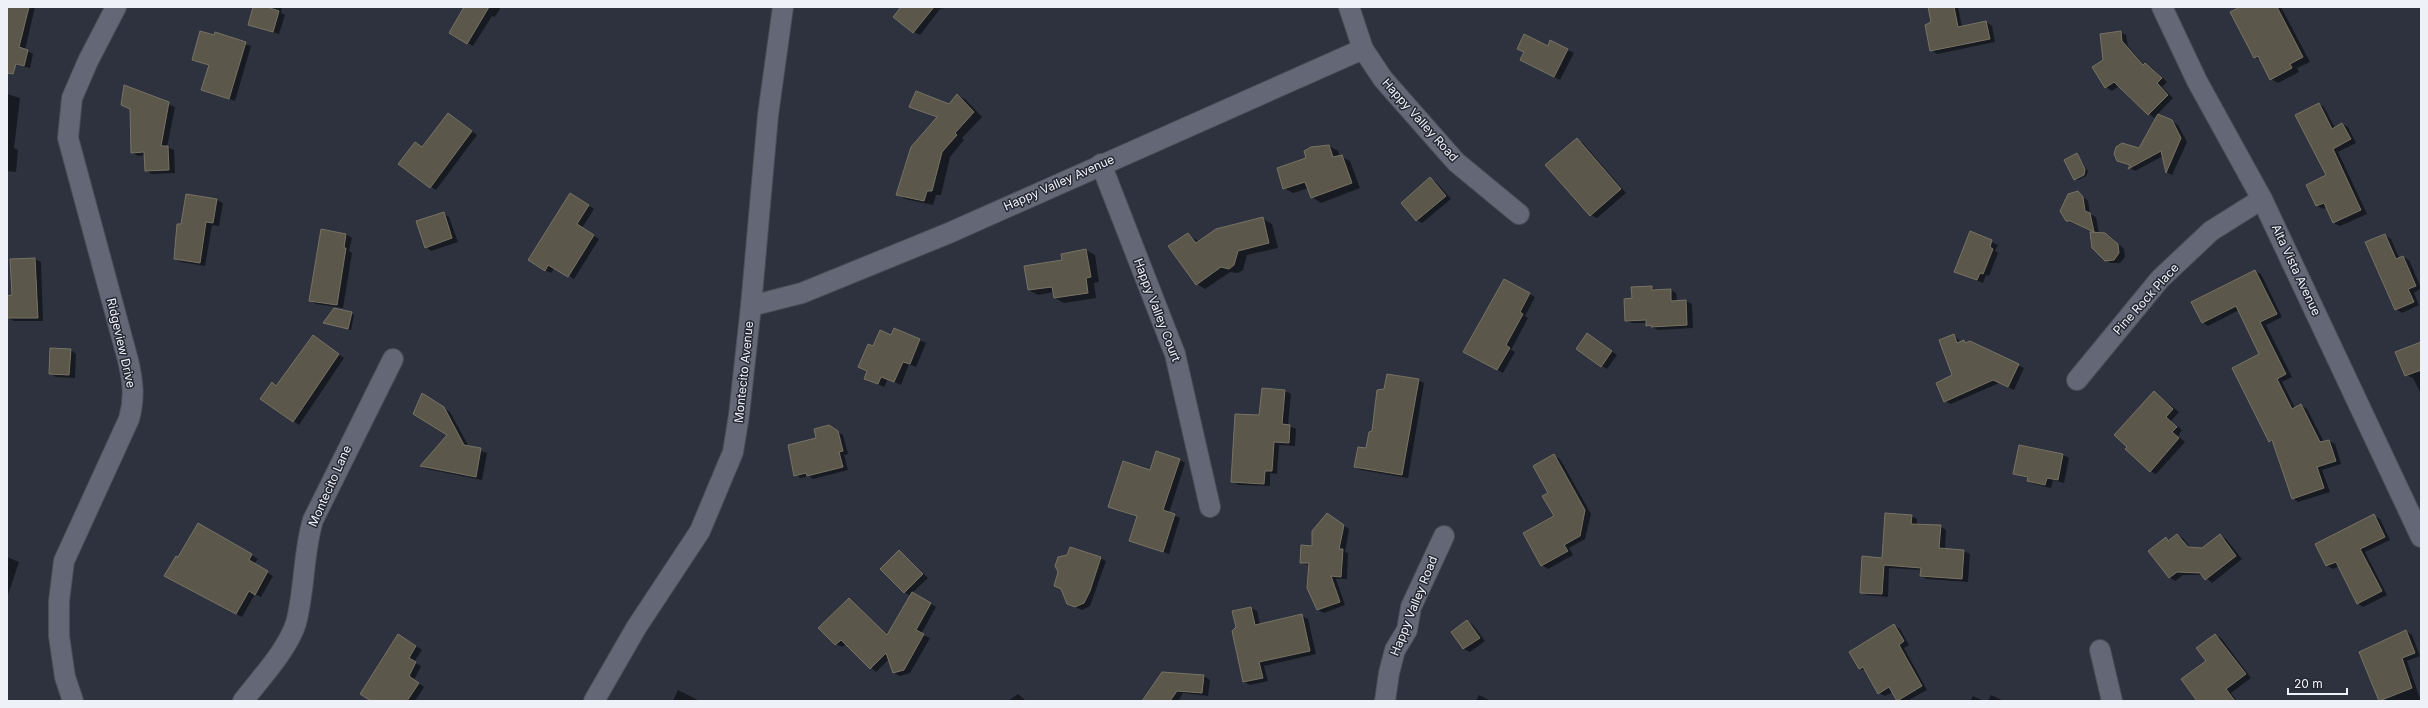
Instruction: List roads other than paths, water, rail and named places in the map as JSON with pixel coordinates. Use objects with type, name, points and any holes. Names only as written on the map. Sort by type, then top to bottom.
[{"type":"street","name":"Ridgeview Drive","points":[[73,701],[65,676],[59,636],[59,600],[64,560],[129,419],[133,406],[134,391],[128,360],[68,138],[72,98],[88,61],[116,7]]},
{"type":"street","name":"Montecito Avenue","points":[[594,701],[636,628],[700,531],[724,476],[737,433],[751,306],[764,150],[783,7]]},
{"type":"street","name":"Happy Valley Road","points":[[1349,7],[1363,49],[1384,80],[1456,162],[1519,214]]},
{"type":"street","name":"Alta Vista Avenue","points":[[2162,7],[2197,81],[2262,200],[2421,537]]},
{"type":"street","name":"Happy Valley Avenue","points":[[751,306],[802,292],[949,233],[1101,164],[1363,49]]},
{"type":"street","name":"Happy Valley Court","points":[[1101,164],[1175,354],[1210,507]]},
{"type":"street","name":"Pine Rock Place","points":[[2077,380],[2160,279],[2211,232],[2262,200]]},
{"type":"street","name":"Montecito Lane","points":[[243,701],[278,654],[296,623],[308,537],[313,520],[393,359]]},
{"type":"street","name":"Happy Valley Road","points":[[1385,701],[1395,650],[1406,630],[1411,607],[1444,536]]},
{"type":"street","points":[[2100,650],[2112,701]]}]
